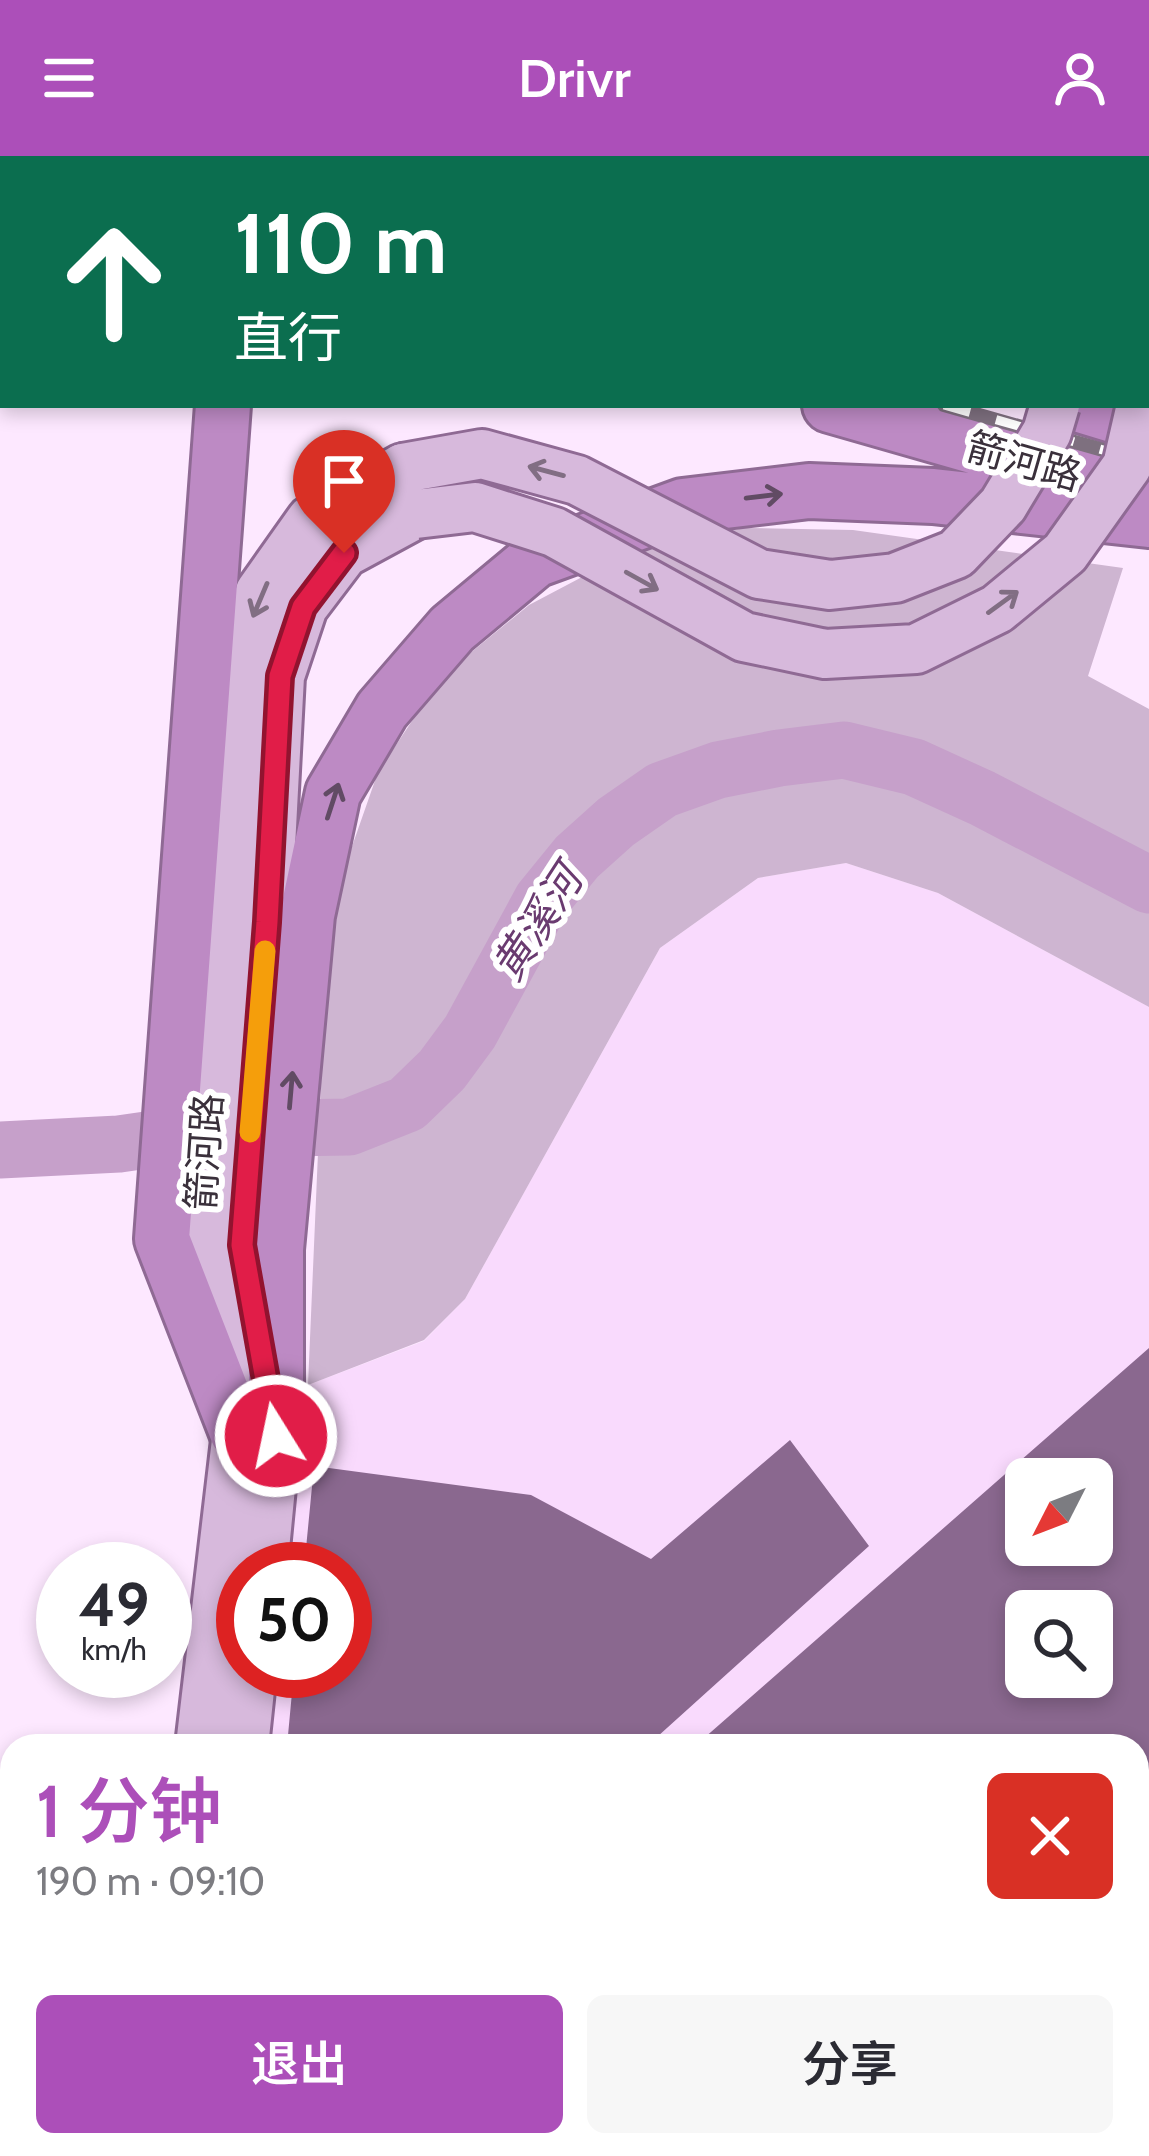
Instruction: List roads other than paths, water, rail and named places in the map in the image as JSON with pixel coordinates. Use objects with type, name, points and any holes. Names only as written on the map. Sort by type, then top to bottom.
[{"type":"highway","points":[[223,408],[203,913],[219,1244],[256,1434]]},
{"type":"highway","name":"箭河路","points":[[841,408],[1149,496]]},
{"type":"highway","name":"箭河路","points":[[1090,408],[1149,426]]},
{"type":"highway","points":[[256,1434],[219,1244],[287,919],[333,794],[382,710],[452,629],[536,560],[683,506],[809,491],[934,496],[1149,520]]},
{"type":"main road","points":[[203,913],[239,662],[260,592],[310,520],[404,468],[482,454],[577,480],[759,574],[830,585],[896,578],[956,554],[1003,505],[1047,432],[1054,408]]},
{"type":"main road","points":[[287,919],[280,676],[303,607],[344,553],[416,514],[476,507],[554,532],[744,637],[825,654],[916,649],[997,609],[1065,553],[1127,466],[1140,408]]},
{"type":"main road","points":[[256,1434],[261,1542]]},
{"type":"main road","points":[[202,1734],[256,1434]]},
{"type":"main road","points":[[245,1734],[249,1698]]},
{"type":"waterway","name":"黄溪河","points":[[0,1150],[119,1144],[223,1129],[349,1127],[407,1104],[442,1070],[470,1032],[542,900],[577,857],[662,790],[718,770],[844,750],[914,767],[1149,885]]},
{"type":"railway","points":[[955,408],[1149,463]]}]
